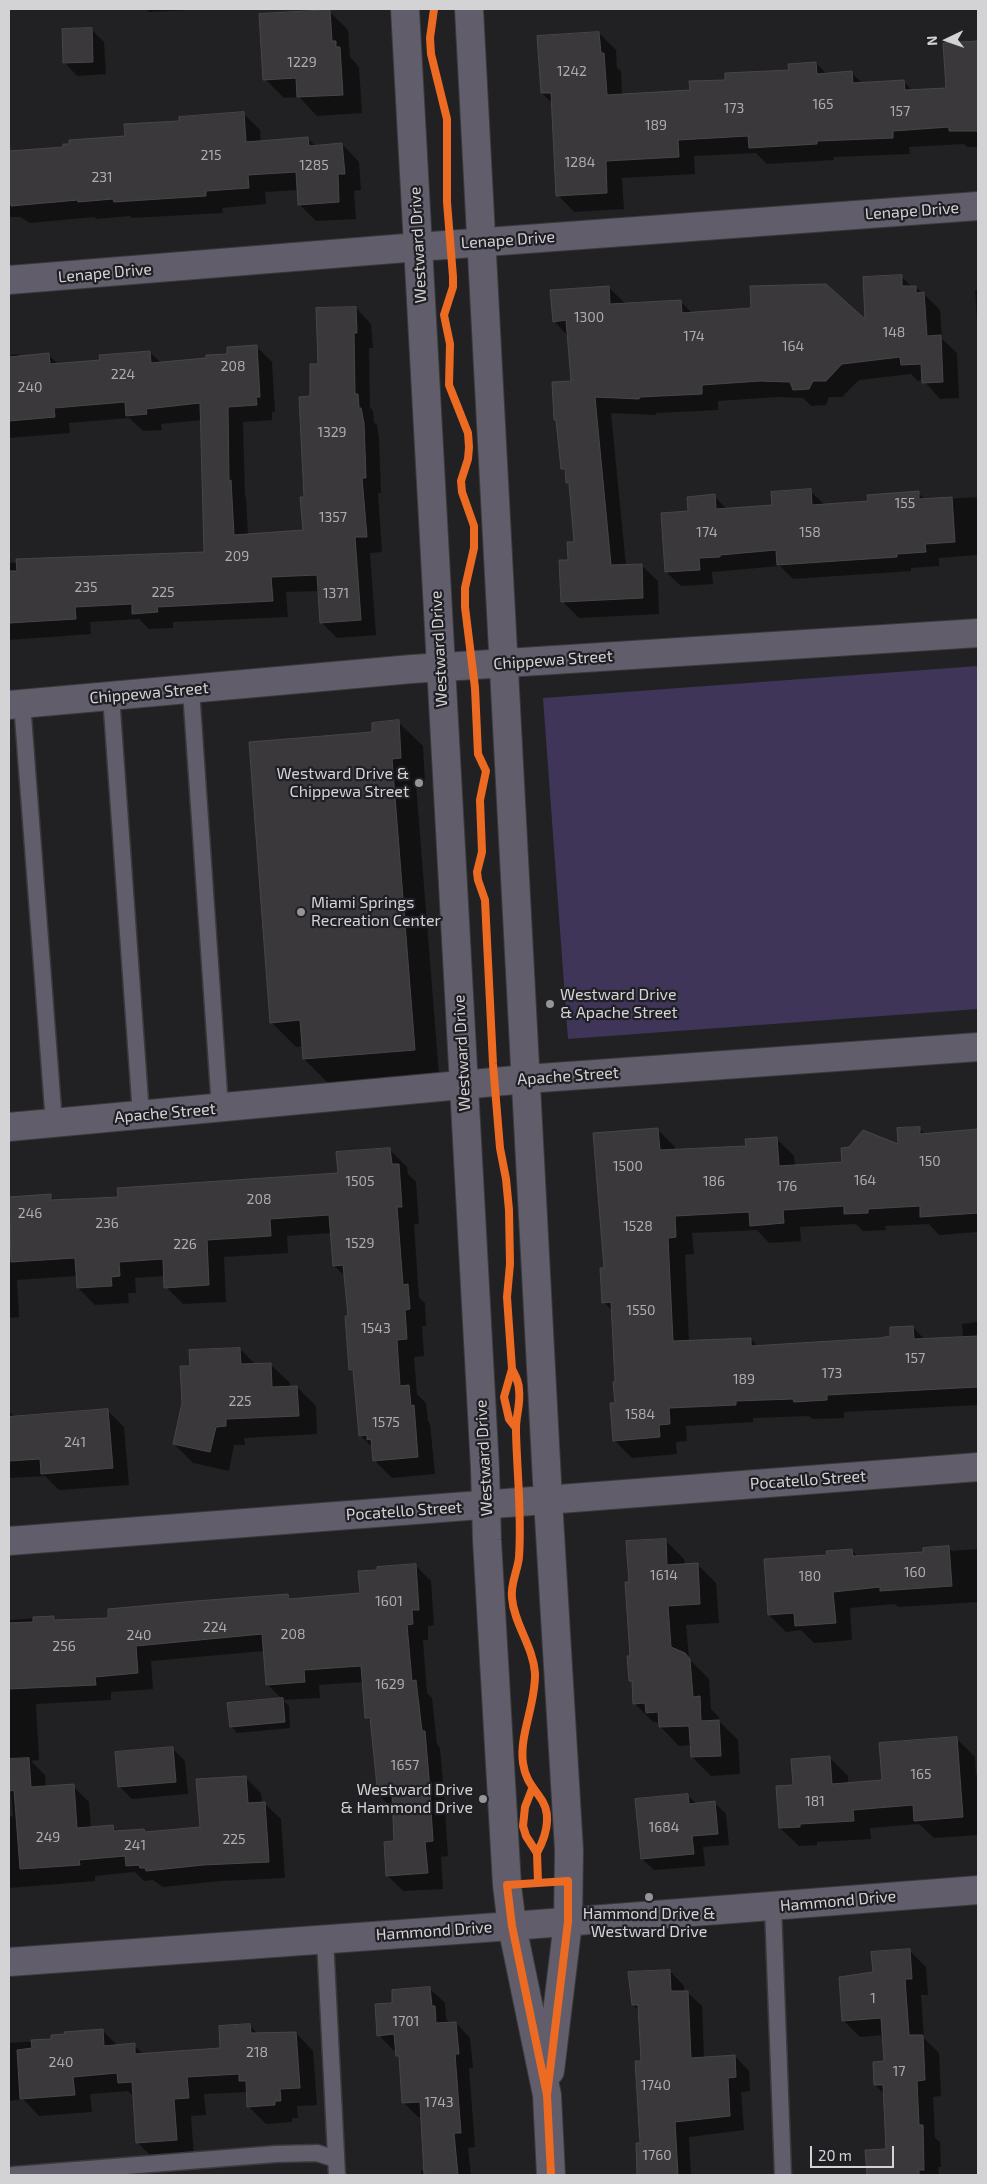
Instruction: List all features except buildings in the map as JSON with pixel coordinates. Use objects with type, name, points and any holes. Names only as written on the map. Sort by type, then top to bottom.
[{"type":"street","name":"Westward Drive","points":[[404,9],[487,1504],[487,1540],[504,1860],[512,1926],[547,2094],[551,2175]]},
{"type":"street","name":"Westward Drive","points":[[469,9],[548,1500],[569,1850],[568,1922],[547,2094]]},
{"type":"street","name":"Lenape Drive","points":[[9,280],[482,242],[978,206]]},
{"type":"street","name":"Chippewa Street","points":[[15,704],[440,667],[978,633]]},
{"type":"street","name":"Apache Street","points":[[9,1127],[464,1084],[978,1047]]},
{"type":"street","name":"Pocatello Street","points":[[9,1541],[978,1467]]},
{"type":"street","name":"Hammond Drive","points":[[9,1962],[772,1907],[978,1890]]},
{"type":"lane","points":[[191,690],[220,1108]]},
{"type":"lane","points":[[111,696],[141,1115]]},
{"type":"lane","points":[[15,704],[54,1123]]},
{"type":"lane","points":[[772,1907],[783,2175]]},
{"type":"lane","points":[[325,1939],[337,2175]]},
{"type":"lane","points":[[13,2175],[276,2154],[317,2153],[336,2159]]},
{"type":"shaded area","points":[[978,666],[978,1009],[568,1039],[543,698]]},
{"type":"cycle path","points":[[434,9],[430,38],[431,54],[447,119],[447,202],[453,277],[453,287],[444,315],[450,344],[449,385],[468,433],[468,459],[461,481],[462,492],[474,526],[474,548],[465,588],[465,607],[475,688],[478,754],[486,771],[480,800],[482,852],[477,872],[485,900],[493,1064],[500,1148],[509,1210],[510,1264],[507,1297],[512,1369],[504,1397],[509,1419],[516,1428]]},
{"type":"cycle path","points":[[512,1369],[519,1387],[516,1427],[520,1526],[519,1557],[512,1593],[513,1608],[531,1654],[535,1673],[535,1685],[522,1752],[527,1777],[543,1803],[547,1817],[547,1825],[537,1853]]},
{"type":"cycle path","points":[[532,1789],[525,1807],[523,1826],[526,1836],[537,1853],[538,1883]]},
{"type":"cycle path","points":[[547,2095],[568,1922],[568,1881],[507,1885],[512,1926],[547,2095],[551,2175]]},
{"type":"place","name":"Westward Drive & Chippewa Street","points":[[419,783]]},
{"type":"place","name":"Miami Springs Recreation Center","points":[[301,912]]},
{"type":"place","name":"Westward Drive & Apache Street","points":[[550,1004]]},
{"type":"place","name":"Westward Drive & Hammond Drive","points":[[483,1799]]},
{"type":"place","name":"Hammond Drive & Westward Drive","points":[[649,1897]]}]
